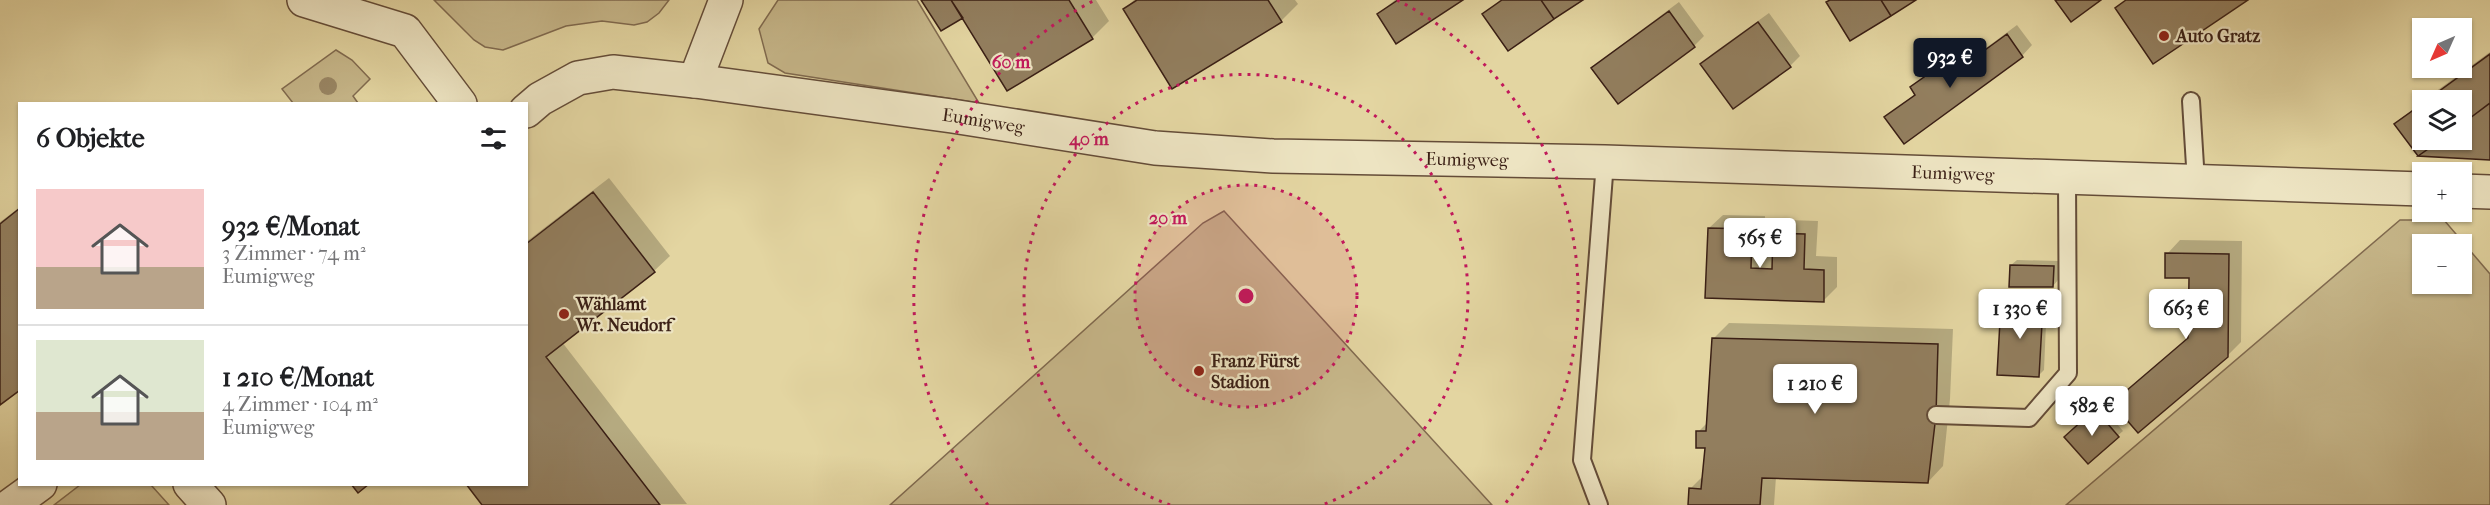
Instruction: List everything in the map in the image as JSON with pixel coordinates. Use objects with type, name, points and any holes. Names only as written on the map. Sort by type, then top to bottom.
[{"type":"street","points":[[304,0],[351,7],[405,31],[458,102]]},
{"type":"street","points":[[695,81],[726,0]]},
{"type":"street","name":"Eumigweg","points":[[528,109],[540,99],[578,78],[613,72],[952,116],[1155,148],[1273,156],[1605,162],[2412,189]]},
{"type":"street","points":[[2472,191],[2490,192]]},
{"type":"street","points":[[11,505],[37,486]]},
{"type":"street","points":[[192,486],[209,505]]},
{"type":"lane","points":[[2190,101],[2196,182]]},
{"type":"lane","points":[[1599,505],[1582,460],[1605,162]]},
{"type":"lane","points":[[1935,415],[2029,418],[2068,373],[2067,178]]},
{"type":"shaded area","points":[[434,0],[669,0],[659,13],[647,22],[634,25],[602,21],[566,26],[503,50],[485,47],[474,40]]},
{"type":"shaded area","points":[[778,0],[917,0],[979,103],[785,73],[768,63],[759,29]]},
{"type":"shaded area","points":[[336,50],[352,60],[370,79],[353,96],[357,102],[292,102],[282,89]]},
{"type":"shaded area","name":"Franz Fürst Stadion","points":[[1224,211],[1492,505],[890,505],[1203,223]]},
{"type":"shaded area","points":[[2400,220],[2412,220],[2412,222],[2446,222],[2456,234],[2412,234],[2412,294],[2472,294],[2472,253],[2490,274],[2490,505],[2066,505]]},
{"type":"shaded area","points":[[79,486],[152,486],[169,505],[54,505]]},
{"type":"building","points":[[921,0],[951,0],[963,18],[941,31]]},
{"type":"building","points":[[951,0],[1069,0],[1093,39],[1007,91]]},
{"type":"building","points":[[1137,0],[1268,0],[1282,22],[1172,89],[1123,9]]},
{"type":"building","points":[[1398,0],[1463,0],[1396,44],[1377,14]]},
{"type":"building","points":[[1502,0],[1541,0],[1554,19],[1508,51],[1482,14]]},
{"type":"building","points":[[1541,0],[1583,0],[1554,19]]},
{"type":"building","points":[[1830,0],[1881,0],[1891,16],[1850,41],[1826,2]]},
{"type":"building","points":[[1881,0],[1916,0],[1891,16]]},
{"type":"building","points":[[2055,0],[2101,0],[2071,22]]},
{"type":"building","name":"Auto Gratz","points":[[2126,0],[2248,0],[2153,64],[2115,8]]},
{"type":"building","points":[[1669,11],[1695,47],[1618,104],[1591,68]]},
{"type":"building","points":[[1758,22],[1791,67],[1733,109],[1700,64]]},
{"type":"building","points":[[2007,34],[2023,57],[1904,144],[1884,117],[1915,95],[1910,87],[1944,63],[1952,74]]},
{"type":"building","points":[[2490,54],[2490,103],[2472,116],[2472,90],[2441,90],[2457,78],[2472,78],[2472,67]]},
{"type":"building","points":[[2490,103],[2490,160],[2418,156],[2427,150],[2472,150],[2472,116]]},
{"type":"building","points":[[2412,111],[2412,148],[2394,124]]},
{"type":"building","points":[[2414,150],[2427,150],[2418,156]]},
{"type":"building","name":"Wählamt Wr. Neudorf","points":[[593,192],[655,272],[546,357],[660,505],[482,505],[468,486],[528,486],[528,242]]},
{"type":"building","points":[[18,210],[18,392],[0,405],[0,224]]},
{"type":"building","points":[[1708,228],[1752,229],[1751,268],[1772,269],[1773,233],[1805,234],[1804,269],[1824,270],[1824,302],[1705,298]]},
{"type":"building","points":[[2165,253],[2229,254],[2228,357],[2138,433],[2112,403],[2188,338],[2189,278],[2165,278]]},
{"type":"building","points":[[2010,265],[2054,266],[2053,287],[2009,287]]},
{"type":"building","points":[[2001,303],[2043,306],[2039,377],[1997,375]]},
{"type":"building","points":[[1712,338],[1938,344],[1936,415],[1928,483],[1762,478],[1760,505],[1688,505],[1689,488],[1701,489],[1705,448],[1696,448],[1696,431],[1706,431]]},
{"type":"building","points":[[2095,409],[2119,437],[2088,464],[2064,437]]},
{"type":"building","points":[[353,486],[367,486],[358,493]]},
{"type":"place","name":"Auto Gratz","points":[[2164,36]]},
{"type":"place","name":"Wählamt Wr. Neudorf","points":[[564,314]]},
{"type":"place","name":"Franz Fürst Stadion","points":[[1199,371]]}]
